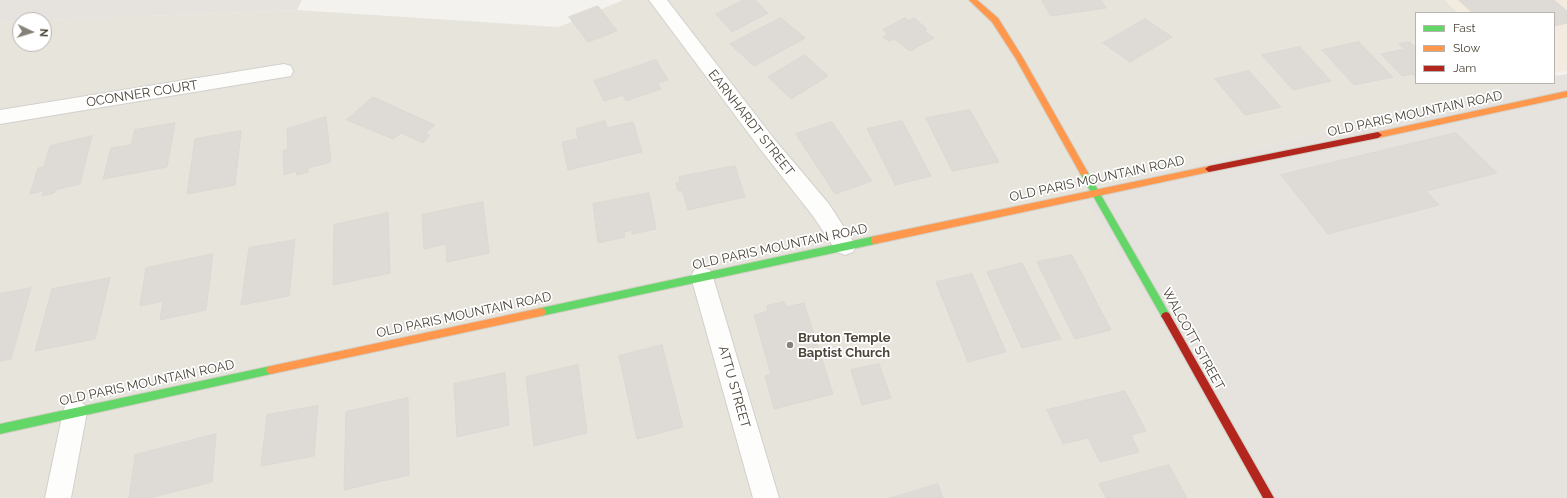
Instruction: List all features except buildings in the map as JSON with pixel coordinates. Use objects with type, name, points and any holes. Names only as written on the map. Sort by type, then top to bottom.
[{"type":"street","name":"EARNHARDT STREET","points":[[658,0],[768,145],[821,210],[845,246]]},
{"type":"street","name":"WALCOTT STREET","points":[[973,0],[996,20],[1019,58],[1269,498]]},
{"type":"street","name":"OCONNER COURT","points":[[0,117],[284,71]]},
{"type":"street","name":"OLD PARIS MOUNTAIN ROAD","points":[[0,429],[702,276],[1095,192],[1357,140],[1567,94]]},
{"type":"street","name":"ATTU STREET","points":[[702,276],[766,498]]},
{"type":"street","points":[[58,498],[75,412]]},
{"type":"shaded area","points":[[0,0],[302,0],[297,10],[52,20],[52,12],[12,12],[12,22],[0,22]]},
{"type":"shaded area","points":[[623,0],[1445,0],[1457,12],[1415,12],[1415,84],[1516,84],[1082,192],[1265,498],[0,498],[0,22],[12,21],[12,52],[52,52],[52,20],[297,10],[559,27]]},
{"type":"shaded area","points":[[1445,0],[1567,0],[1567,70],[1555,73],[1555,12],[1457,12]]},
{"type":"shaded area","points":[[1567,74],[1567,498],[1265,498],[1081,192],[1516,84],[1555,84],[1555,76]]},
{"type":"traffic: fast","points":[[1084,173],[1166,316]]},
{"type":"traffic: fast","points":[[541,312],[875,240]]},
{"type":"traffic: fast","points":[[0,429],[271,370]]},
{"type":"traffic: slow","points":[[973,0],[995,20],[1019,58],[1084,173]]},
{"type":"traffic: slow","points":[[1378,135],[1567,94]]},
{"type":"traffic: slow","points":[[875,240],[1209,169]]},
{"type":"traffic: slow","points":[[271,370],[541,312]]},
{"type":"traffic: jam","points":[[1209,169],[1378,135]]},
{"type":"traffic: jam","points":[[1166,316],[1269,498]]},
{"type":"place","name":"Bruton Temple Baptist Church","points":[[790,345]]}]
